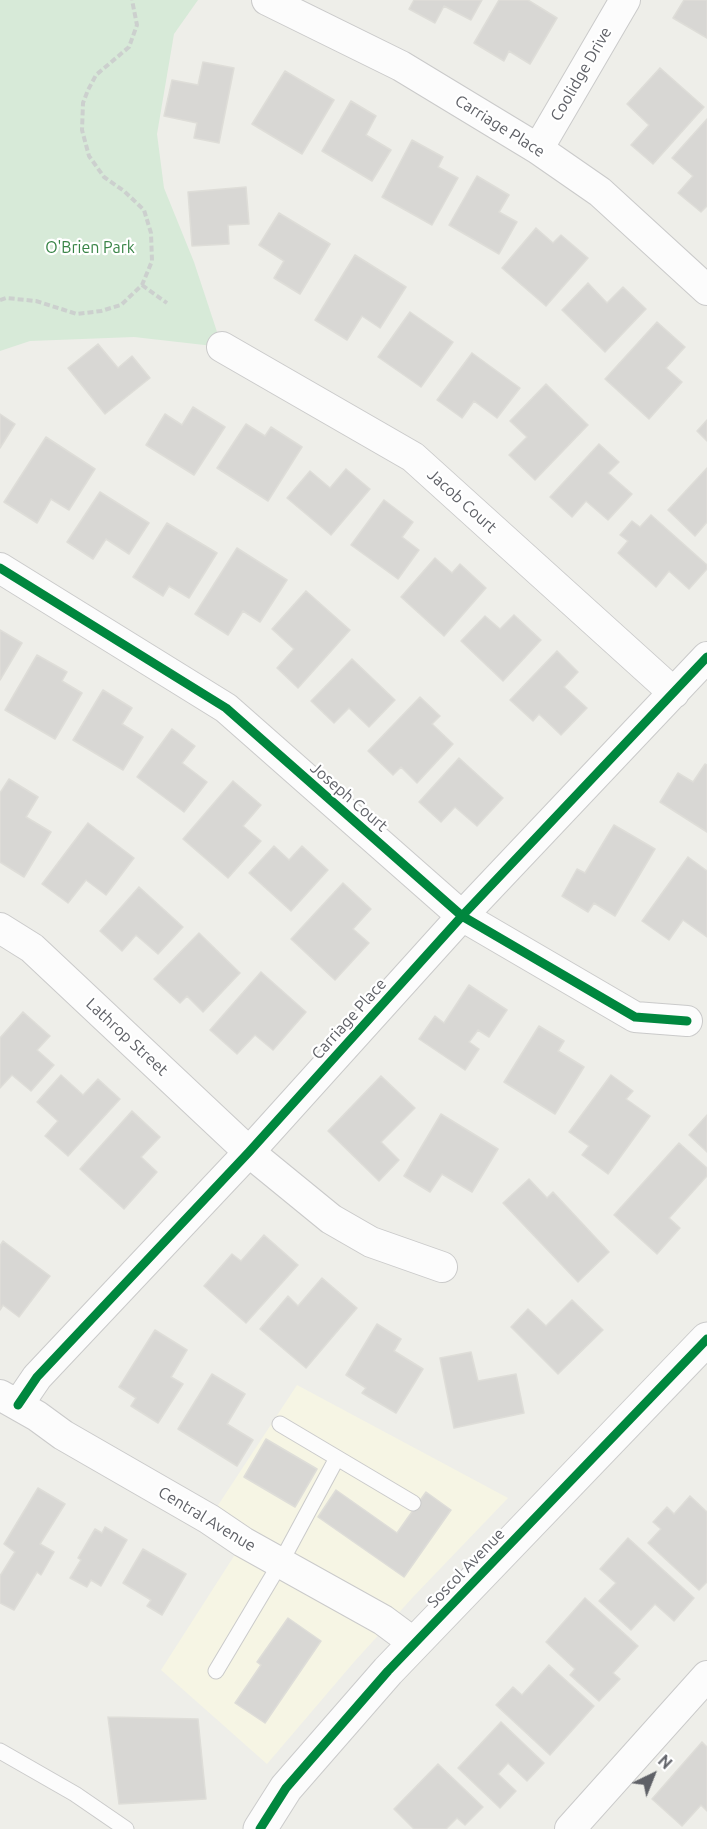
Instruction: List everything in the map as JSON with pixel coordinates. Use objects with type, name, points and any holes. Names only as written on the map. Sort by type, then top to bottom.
[{"type":"main road","name":"Soscol Avenue","points":[[238,1829],[286,1788],[414,1643],[707,1339]]},
{"type":"main road","name":"Soscol Avenue","points":[[260,1829],[286,1788]]},
{"type":"street","name":"Carriage Place","points":[[267,0],[401,66],[538,149],[600,192],[707,290]]},
{"type":"street","name":"Coolidge Drive","points":[[538,149],[625,0]]},
{"type":"street","name":"Jacob Court","points":[[222,347],[413,457],[674,693]]},
{"type":"street","name":"Joseph Court","points":[[0,568],[226,708],[462,916],[635,1017],[687,1021]]},
{"type":"street","name":"Carriage Place","points":[[9,1400],[37,1377],[249,1152],[462,916],[707,657]]},
{"type":"street","name":"Lathrop Street","points":[[0,928],[32,948],[249,1152],[331,1219],[371,1242],[442,1267]]},
{"type":"street","name":"Central Avenue","points":[[9,1400],[37,1416],[63,1435],[209,1519],[243,1542],[383,1620],[414,1643]]},
{"type":"street","points":[[570,1829],[707,1676]]},
{"type":"lane","points":[[280,1424],[413,1503]]},
{"type":"lane","points":[[216,1671],[281,1562],[337,1458]]},
{"type":"lane","points":[[0,1751],[75,1794],[126,1829]]},
{"type":"path","points":[[0,300],[6,298],[36,301],[77,314],[121,305],[142,285],[152,261],[152,233],[144,210],[124,191],[104,177],[89,156],[82,130],[83,103],[96,75],[129,47],[137,25],[132,0]]},
{"type":"path","points":[[142,285],[167,303]]},
{"type":"shaded area","points":[[297,1385],[508,1498],[354,1662],[267,1764],[161,1670],[243,1542],[209,1519]]},
{"type":"green space","name":"O'Brien Park","points":[[0,0],[198,0],[174,34],[157,134],[164,188],[194,262],[222,347],[134,337],[30,341],[0,351]]},
{"type":"building","points":[[414,0],[482,0],[471,20],[444,6],[435,23],[409,9]]},
{"type":"building","points":[[499,0],[528,0],[557,18],[530,64],[509,51],[504,61],[474,43]]},
{"type":"building","points":[[684,0],[707,0],[707,38],[673,18]]},
{"type":"building","points":[[203,62],[234,68],[219,143],[194,138],[197,123],[164,116],[172,80],[198,85]]},
{"type":"building","points":[[660,68],[704,107],[653,164],[631,145],[649,125],[627,104]]},
{"type":"building","points":[[285,71],[334,100],[302,154],[252,124]]},
{"type":"building","points":[[351,101],[376,116],[366,135],[391,150],[372,181],[322,151]]},
{"type":"building","points":[[707,119],[707,206],[701,212],[678,193],[693,176],[672,158]]},
{"type":"building","points":[[412,140],[443,157],[438,167],[458,178],[432,225],[382,197]]},
{"type":"building","points":[[477,176],[509,195],[499,212],[517,222],[499,254],[449,225]]},
{"type":"building","points":[[246,187],[249,224],[228,225],[229,244],[192,246],[188,192]]},
{"type":"building","points":[[279,213],[330,244],[300,294],[274,278],[284,261],[259,245]]},
{"type":"building","points":[[536,228],[553,243],[561,235],[588,258],[546,306],[502,268]]},
{"type":"building","points":[[355,255],[406,287],[380,328],[362,316],[347,340],[315,320]]},
{"type":"building","points":[[588,283],[607,303],[623,287],[646,309],[605,352],[562,310]]},
{"type":"building","points":[[410,312],[453,342],[421,387],[378,357]]},
{"type":"building","points":[[657,322],[685,347],[666,368],[682,382],[649,419],[605,379]]},
{"type":"building","points":[[98,344],[118,368],[132,356],[150,378],[105,414],[68,368]]},
{"type":"building","points":[[472,353],[520,388],[497,418],[474,401],[462,418],[437,400]]},
{"type":"building","points":[[546,384],[588,425],[535,480],[509,455],[527,437],[510,421]]},
{"type":"building","points":[[193,407],[225,427],[194,475],[146,445],[165,414],[182,425]]},
{"type":"building","points":[[0,414],[15,424],[0,448]]},
{"type":"building","points":[[707,420],[707,441],[697,431]]},
{"type":"building","points":[[246,424],[265,436],[271,427],[302,447],[268,501],[217,468]]},
{"type":"building","points":[[46,437],[95,469],[69,510],[51,499],[37,523],[4,502]]},
{"type":"building","points":[[599,444],[619,462],[608,473],[632,494],[608,520],[586,501],[572,517],[550,497]]},
{"type":"building","points":[[707,468],[707,522],[695,536],[668,510]]},
{"type":"building","points":[[346,469],[370,489],[331,535],[287,498],[310,471],[330,488]]},
{"type":"building","points":[[100,492],[149,523],[129,554],[106,539],[93,559],[67,542]]},
{"type":"building","points":[[384,500],[413,522],[402,537],[419,550],[398,579],[351,545]]},
{"type":"building","points":[[651,515],[707,565],[707,569],[689,589],[669,571],[656,587],[618,553],[628,541],[620,535],[632,521],[640,527]]},
{"type":"building","points":[[167,523],[217,553],[189,598],[169,586],[163,596],[133,577]]},
{"type":"building","points":[[237,548],[287,580],[260,622],[243,611],[228,635],[195,614]]},
{"type":"building","points":[[435,558],[452,573],[460,564],[486,588],[444,636],[401,597]]},
{"type":"building","points":[[306,591],[350,630],[298,688],[277,668],[294,649],[272,629]]},
{"type":"building","points":[[514,615],[541,640],[503,681],[461,641],[485,616],[500,629]]},
{"type":"building","points":[[0,630],[22,643],[0,680]]},
{"type":"building","points":[[557,651],[578,672],[564,687],[587,708],[561,735],[539,714],[533,721],[510,700]]},
{"type":"building","points":[[37,655],[67,672],[62,681],[82,693],[55,739],[5,710]]},
{"type":"building","points":[[352,659],[395,700],[369,727],[349,708],[334,723],[311,701]]},
{"type":"building","points":[[103,690],[132,708],[122,724],[143,737],[123,770],[73,740]]},
{"type":"building","points":[[420,697],[440,716],[432,724],[453,744],[417,783],[401,767],[393,775],[368,751]]},
{"type":"building","points":[[172,729],[195,746],[182,763],[207,782],[184,812],[137,777]]},
{"type":"building","points":[[459,758],[503,798],[477,826],[455,807],[441,822],[419,802]]},
{"type":"building","points":[[705,764],[707,765],[707,832],[660,802],[678,773],[693,782]]},
{"type":"building","points":[[9,779],[38,797],[26,817],[51,832],[24,877],[0,862],[0,793]]},
{"type":"building","points":[[233,781],[261,805],[243,826],[261,841],[228,878],[183,839]]},
{"type":"building","points":[[88,823],[134,858],[106,895],[86,880],[68,903],[42,884]]},
{"type":"building","points":[[614,825],[655,849],[615,916],[594,903],[588,912],[562,896],[577,869],[585,873]]},
{"type":"building","points":[[274,846],[289,860],[302,846],[328,870],[291,911],[249,873]]},
{"type":"building","points":[[688,857],[707,871],[707,937],[683,920],[669,940],[642,921]]},
{"type":"building","points":[[343,883],[371,909],[353,929],[369,943],[335,980],[291,939]]},
{"type":"building","points":[[139,887],[183,927],[158,954],[136,935],[122,951],[100,931]]},
{"type":"building","points":[[199,933],[240,973],[203,1012],[187,996],[180,1003],[154,979]]},
{"type":"building","points":[[261,972],[306,1012],[273,1050],[255,1035],[237,1054],[210,1030]]},
{"type":"building","points":[[469,985],[507,1010],[489,1037],[478,1030],[469,1042],[479,1049],[465,1070],[419,1039],[435,1016],[444,1023]]},
{"type":"building","points":[[23,1012],[50,1036],[37,1050],[54,1065],[31,1091],[12,1075],[0,1088],[0,1038]]},
{"type":"building","points":[[539,1026],[564,1041],[558,1051],[584,1067],[555,1114],[504,1082]]},
{"type":"building","points":[[61,1075],[83,1095],[98,1079],[120,1099],[68,1156],[45,1136],[58,1121],[37,1102]]},
{"type":"building","points":[[611,1075],[633,1091],[626,1099],[650,1116],[608,1174],[582,1155],[589,1146],[569,1132]]},
{"type":"building","points":[[381,1076],[415,1108],[381,1142],[399,1160],[379,1181],[328,1131]]},
{"type":"building","points":[[132,1111],[160,1137],[141,1157],[157,1172],[124,1209],[80,1169]]},
{"type":"building","points":[[441,1114],[498,1149],[472,1192],[442,1174],[430,1192],[404,1176]]},
{"type":"building","points":[[707,1115],[707,1152],[689,1135]]},
{"type":"building","points":[[679,1143],[707,1168],[707,1176],[669,1218],[680,1228],[657,1254],[614,1215]]},
{"type":"building","points":[[529,1179],[547,1198],[553,1192],[609,1252],[578,1282],[503,1203]]},
{"type":"building","points":[[264,1235],[298,1265],[246,1323],[204,1286],[232,1254],[241,1261]]},
{"type":"building","points":[[3,1241],[50,1276],[19,1317],[3,1305],[0,1310],[0,1246]]},
{"type":"building","points":[[322,1278],[357,1308],[306,1368],[260,1329],[288,1296],[298,1306]]},
{"type":"building","points":[[572,1300],[603,1330],[558,1374],[511,1327],[528,1309],[546,1326]]},
{"type":"building","points":[[377,1324],[401,1339],[394,1351],[423,1369],[396,1413],[362,1393],[366,1388],[346,1375]]},
{"type":"building","points":[[155,1330],[187,1350],[171,1377],[183,1384],[158,1423],[131,1406],[136,1398],[119,1387]]},
{"type":"building","points":[[471,1352],[478,1381],[516,1374],[524,1413],[454,1428],[440,1358]]},
{"type":"building","points":[[212,1374],[245,1394],[227,1424],[253,1440],[237,1466],[178,1429]]},
{"type":"building","points":[[266,1439],[317,1469],[295,1507],[244,1477]]},
{"type":"building","points":[[38,1488],[65,1504],[40,1544],[54,1552],[41,1575],[37,1572],[14,1610],[0,1603],[0,1576],[15,1552],[4,1544]]},
{"type":"building","points":[[336,1490],[397,1533],[426,1492],[451,1510],[404,1577],[318,1517]]},
{"type":"building","points":[[690,1496],[707,1512],[707,1582],[699,1590],[648,1543],[661,1529],[653,1522],[667,1507],[674,1514]]},
{"type":"building","points":[[105,1527],[127,1540],[101,1586],[91,1580],[87,1587],[70,1578],[81,1560],[78,1558],[95,1529],[102,1533]]},
{"type":"building","points":[[628,1538],[694,1598],[674,1621],[655,1604],[631,1630],[599,1601],[616,1583],[600,1569]]},
{"type":"building","points":[[143,1549],[186,1574],[162,1615],[147,1606],[151,1600],[123,1583]]},
{"type":"building","points":[[585,1598],[638,1646],[613,1673],[620,1679],[599,1701],[570,1675],[575,1669],[546,1642]]},
{"type":"building","points":[[288,1618],[321,1641],[265,1723],[235,1703],[261,1665],[257,1662]]},
{"type":"building","points":[[549,1665],[594,1706],[550,1755],[496,1705],[513,1687],[522,1695]]},
{"type":"building","points":[[108,1717],[198,1719],[206,1799],[119,1804]]},
{"type":"building","points":[[501,1722],[544,1763],[527,1781],[508,1763],[498,1774],[516,1791],[500,1808],[458,1768]]},
{"type":"building","points":[[702,1742],[707,1747],[707,1811],[701,1805],[682,1826],[652,1799]]},
{"type":"building","points":[[438,1764],[483,1807],[465,1825],[457,1818],[446,1829],[414,1829],[394,1809]]},
{"type":"cycle path","points":[[0,568],[226,708],[462,916],[635,1017],[687,1021]]},
{"type":"cycle path","points":[[18,1405],[37,1377],[249,1152],[462,916],[707,657]]},
{"type":"cycle path","points":[[260,1829],[286,1788],[388,1671],[707,1339]]}]
